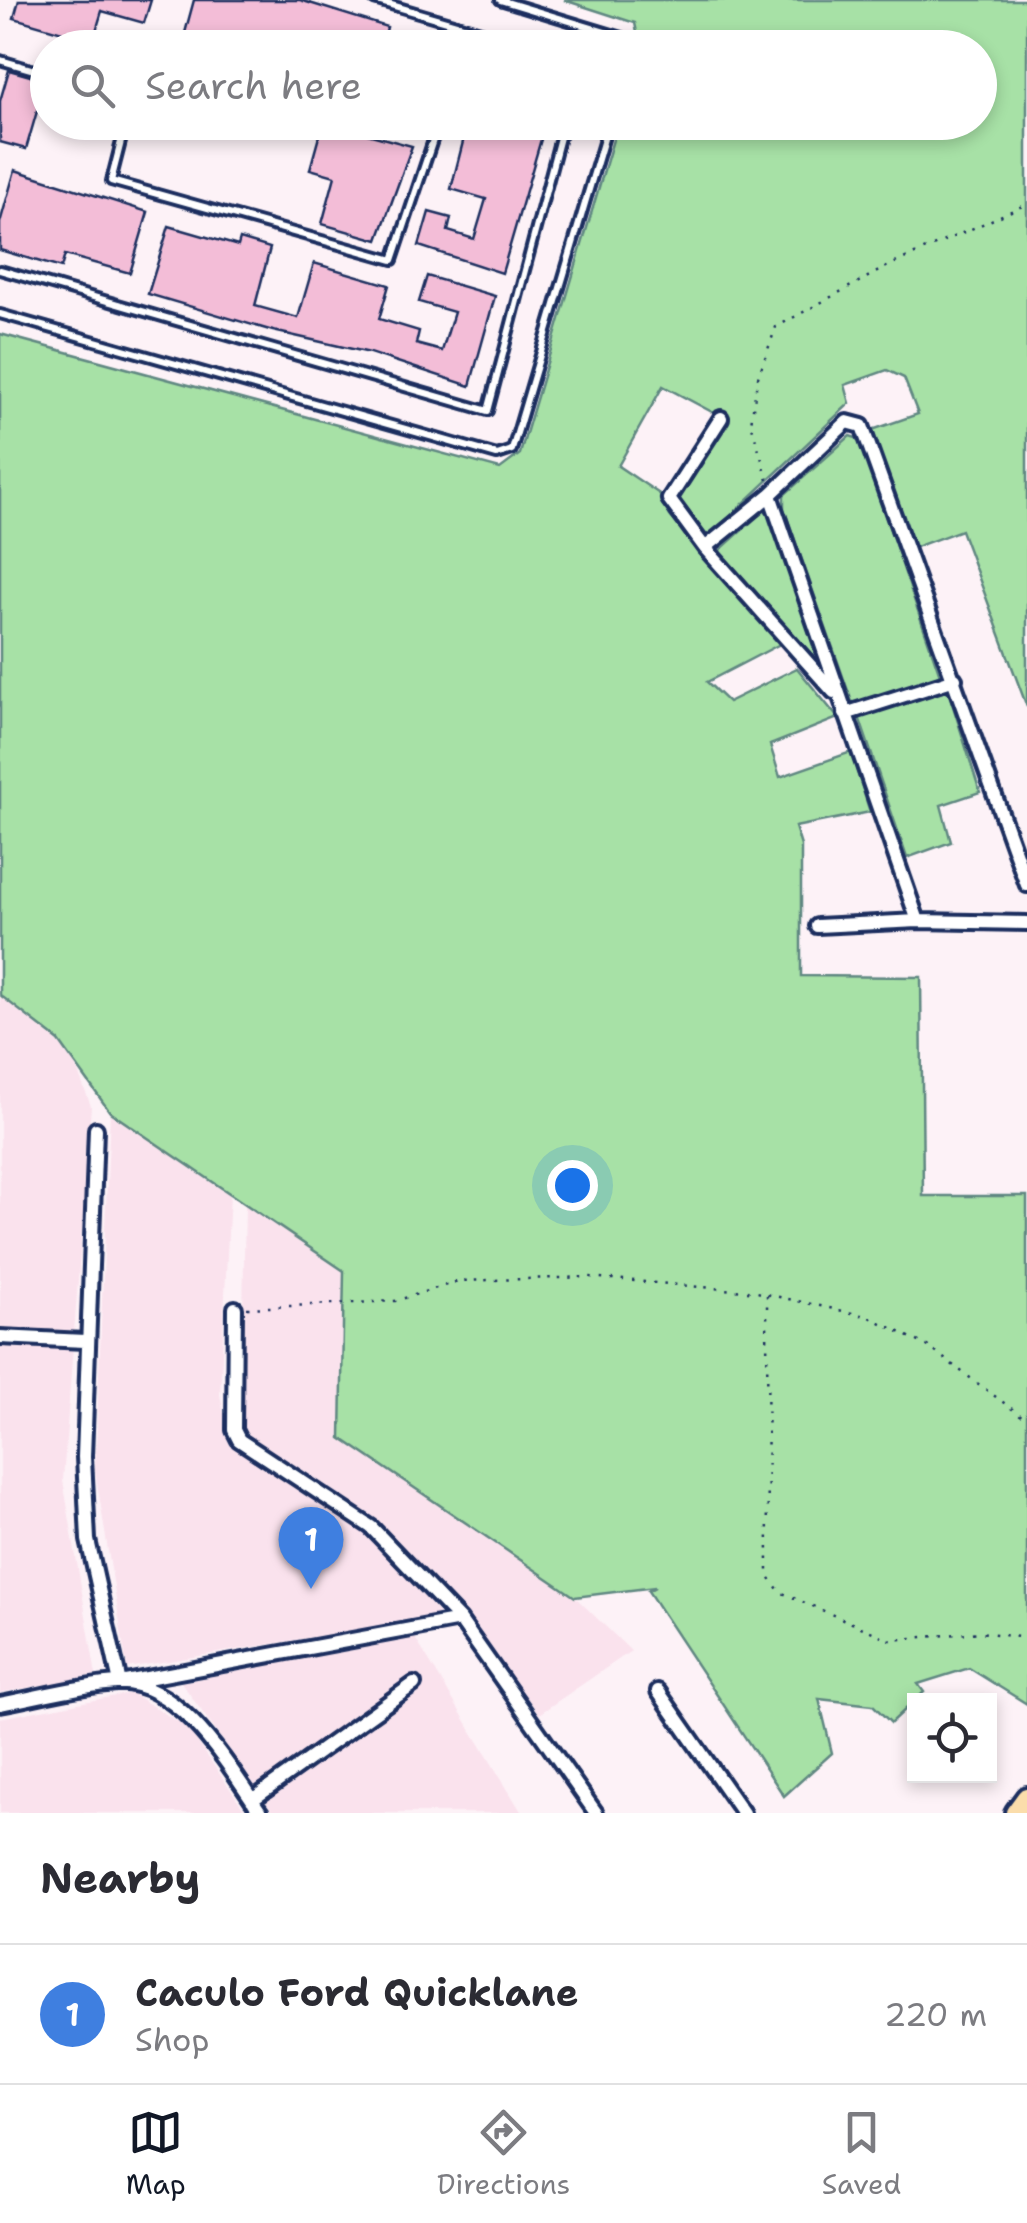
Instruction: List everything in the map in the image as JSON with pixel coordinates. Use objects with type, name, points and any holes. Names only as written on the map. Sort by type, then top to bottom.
[{"type":"main road","points":[[1016,1813],[1027,1798]]},
{"type":"street","points":[[721,418],[669,500],[705,548],[839,698]]},
{"type":"street","points":[[705,548],[770,495],[847,422],[862,426],[1027,886]]},
{"type":"street","points":[[770,495],[918,921]]},
{"type":"street","points":[[845,714],[955,680]]},
{"type":"street","points":[[817,926],[918,921],[1027,922]]},
{"type":"street","points":[[96,1130],[85,1341],[88,1540],[120,1682]]},
{"type":"street","points":[[236,1308],[234,1430],[239,1440],[371,1527],[460,1620],[596,1813]]},
{"type":"street","points":[[0,1338],[85,1341]]},
{"type":"street","points":[[0,1704],[460,1620]]},
{"type":"street","points":[[120,1682],[164,1694],[216,1746],[261,1813]]},
{"type":"street","points":[[252,1800],[414,1684]]},
{"type":"street","points":[[658,1691],[742,1813]]},
{"type":"lane","points":[[374,0],[477,30]]},
{"type":"lane","points":[[500,0],[599,30]]},
{"type":"lane","points":[[0,60],[30,69]]},
{"type":"lane","points":[[121,140],[111,181],[393,260],[433,140]]},
{"type":"lane","points":[[0,270],[488,412],[559,140]]},
{"type":"lane","points":[[0,314],[497,455],[512,450],[604,140]]},
{"type":"path","points":[[770,495],[750,423],[757,380],[776,328],[888,266],[1027,204]]},
{"type":"path","points":[[236,1308],[395,1301],[459,1281],[590,1276],[767,1294],[870,1317],[927,1346],[1027,1420]]},
{"type":"path","points":[[767,1294],[768,1575],[780,1592],[892,1640],[980,1632],[1027,1638]]},
{"type":"shaded area","points":[[0,995],[66,1041],[91,1106],[63,1480],[96,1675],[0,1693]]},
{"type":"shaded area","points":[[110,1112],[230,1194],[220,1395],[230,1445],[377,1540],[441,1616],[127,1668],[95,1470]]},
{"type":"shaded area","points":[[245,1204],[345,1271],[342,1438],[575,1597],[631,1651],[539,1714],[455,1602],[377,1521],[321,1482],[245,1438],[241,1420]]},
{"type":"shaded area","points":[[415,1638],[522,1813],[274,1813],[181,1682]]},
{"type":"shaded area","points":[[131,1693],[187,1727],[247,1813],[0,1813],[0,1718]]},
{"type":"green space","points":[[564,0],[1027,0],[1027,707],[961,530],[913,548],[872,430],[918,414],[904,378],[887,370],[845,385],[850,403],[708,537],[677,496],[727,420],[663,386],[618,466],[661,495],[670,516],[782,643],[707,682],[728,702],[797,668],[838,718],[770,745],[780,777],[851,752],[870,812],[795,827],[801,846],[801,976],[921,977],[923,1196],[1027,1196],[1027,1704],[969,1668],[918,1684],[924,1692],[907,1693],[907,1708],[891,1723],[873,1705],[819,1699],[832,1753],[784,1796],[648,1591],[655,1587],[575,1597],[341,1438],[344,1271],[110,1112],[59,1041],[0,995],[0,334],[500,469],[520,454],[613,140],[997,140],[997,30],[636,30],[635,23]]},
{"type":"green space","points":[[850,436],[859,439],[940,675],[853,705],[784,509],[784,495]]},
{"type":"green space","points":[[769,506],[823,668],[719,551]]},
{"type":"green space","points":[[947,687],[980,792],[941,805],[951,842],[907,858],[859,717]]},
{"type":"building","points":[[19,0],[151,0],[144,23],[102,11],[96,30],[55,30],[14,18]]},
{"type":"building","points":[[194,0],[300,0],[387,27],[386,30],[186,30]]},
{"type":"building","points":[[9,70],[30,76],[30,135],[26,149],[0,142],[0,101]]},
{"type":"building","points":[[318,140],[390,140],[412,146],[378,240],[322,224],[335,176],[310,169]]},
{"type":"building","points":[[463,140],[541,140],[502,273],[419,246],[429,212],[451,218],[448,231],[474,239],[486,199],[451,189]]},
{"type":"building","points":[[15,170],[148,212],[130,273],[65,255],[61,268],[0,250],[0,223]]},
{"type":"building","points":[[169,226],[238,246],[240,239],[270,248],[255,306],[298,318],[314,263],[389,285],[379,319],[419,331],[416,344],[442,351],[454,312],[419,302],[427,276],[495,296],[470,386],[370,353],[273,331],[148,294]]},
{"type":"place","name":"Caculo Ford Quicklane","points":[[311,1589]]}]
